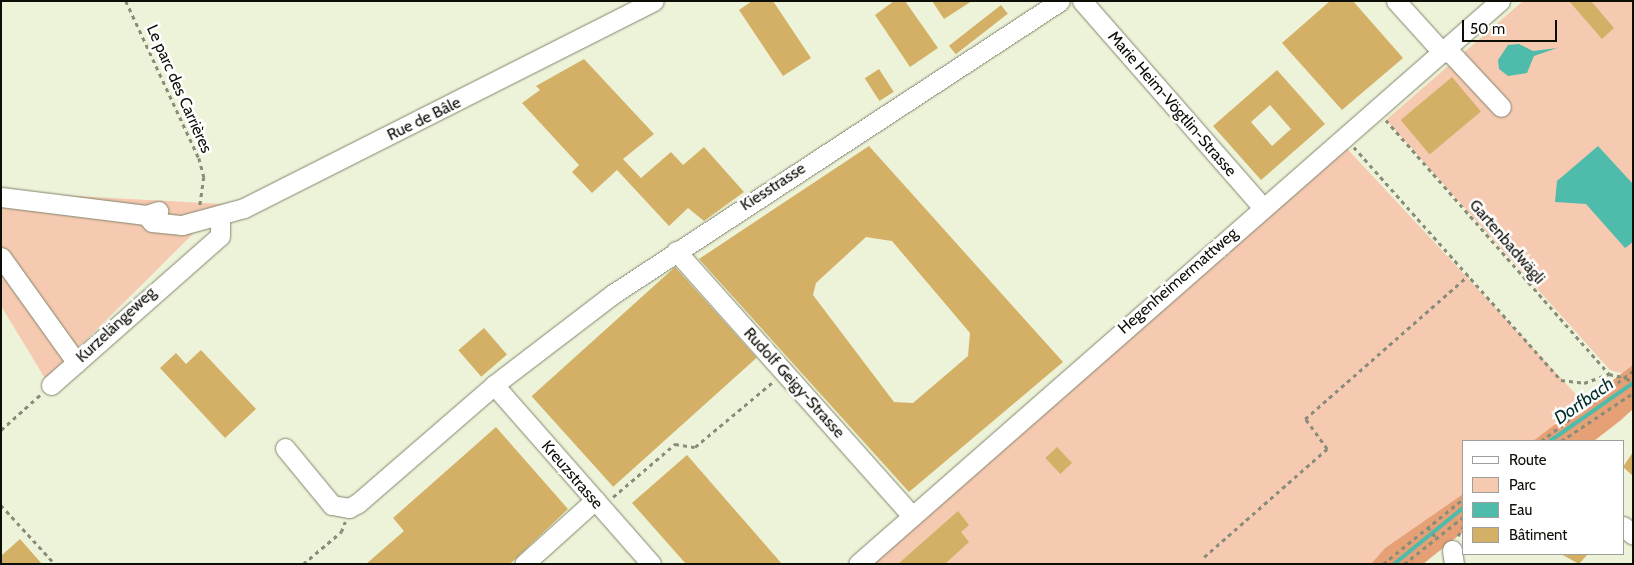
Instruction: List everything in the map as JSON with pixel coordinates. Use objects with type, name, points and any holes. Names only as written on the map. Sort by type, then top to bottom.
[{"type":"street","name":"Rue de Bâle","points":[[1,197],[146,215],[152,222],[182,225],[194,219],[220,217],[654,1]]},
{"type":"street","name":"Kiesstrasse","points":[[351,507],[494,385],[676,251],[1060,1]]},
{"type":"street","name":"Marie Heim-Vögtlin-Strasse","points":[[1082,1],[1263,208]]},
{"type":"street","points":[[1396,1],[1501,107]]},
{"type":"street","name":"Hegenheimermattweg","points":[[858,564],[1500,1]]},
{"type":"street","name":"Kurzelängeweg","points":[[51,385],[220,236],[220,217]]},
{"type":"street","name":"Rudolf Geigy-Strasse","points":[[676,251],[912,516]]},
{"type":"street","points":[[1,257],[77,363]]},
{"type":"street","name":"Kreuzstrasse","points":[[494,385],[651,564]]},
{"type":"street","points":[[285,448],[325,499],[332,505],[351,507]]},
{"type":"street","points":[[524,564],[598,504]]},
{"type":"path","name":"Le parc des Carrières","points":[[126,1],[199,158],[204,177],[194,219]]},
{"type":"path","name":"Gartenbadwägli","points":[[1377,110],[1608,374]]},
{"type":"path","points":[[1345,137],[1561,380],[1584,383],[1608,374],[1628,379],[1633,385]]},
{"type":"path","points":[[1204,557],[1327,449],[1305,419],[1468,276]]},
{"type":"path","points":[[1542,440],[1628,379],[1633,371]]},
{"type":"path","points":[[598,504],[675,444],[695,447],[785,373]]},
{"type":"path","points":[[1,430],[51,385]]},
{"type":"path","points":[[1563,440],[1633,393]]},
{"type":"path","points":[[1383,564],[1462,500]]},
{"type":"path","points":[[1,504],[55,564]]},
{"type":"path","points":[[303,564],[341,532],[351,507]]},
{"type":"path","points":[[1404,564],[1462,518]]},
{"type":"path","points":[[1428,527],[1435,536]]},
{"type":"green space","points":[[1523,1],[1633,1],[1633,365],[1624,374],[1610,370],[1386,120]]},
{"type":"green space","points":[[1340,141],[1584,403],[1534,440],[1462,440],[1462,495],[1385,548],[1371,564],[858,564]]},
{"type":"green space","points":[[1,192],[223,204],[46,380],[1,306]]},
{"type":"shaded area","points":[[1633,365],[1633,409],[1595,440],[1534,440]]},
{"type":"shaded area","points":[[1462,495],[1462,533],[1423,564],[1371,564],[1385,548]]},
{"type":"water","points":[[1519,44],[1533,51],[1557,48],[1534,56],[1527,73],[1508,76],[1499,69],[1498,60],[1508,45]]},
{"type":"water","points":[[1598,146],[1633,184],[1633,242],[1625,248],[1586,204],[1555,202],[1557,181]]},
{"type":"building","points":[[752,1],[773,1],[811,58],[783,76],[739,10]]},
{"type":"building","points":[[894,1],[905,1],[938,48],[910,67],[875,15]]},
{"type":"building","points":[[932,1],[972,1],[944,19]]},
{"type":"building","points":[[1330,1],[1353,1],[1403,58],[1342,110],[1282,43]]},
{"type":"building","points":[[1569,1],[1591,1],[1614,28],[1602,39]]},
{"type":"building","points":[[1001,5],[1008,14],[956,54],[949,46]]},
{"type":"building","points":[[584,59],[654,134],[623,159],[641,178],[671,152],[683,165],[704,147],[744,192],[704,221],[688,208],[669,226],[617,170],[592,193],[572,172],[579,165],[522,103],[540,90],[536,86]]},
{"type":"building","points":[[879,69],[894,92],[879,101],[865,78]]},
{"type":"building","points":[[1277,70],[1325,124],[1261,180],[1213,126]],"holes":[[[1270,105],[1291,129],[1272,146],[1251,122]]]},
{"type":"building","points":[[1452,77],[1481,111],[1430,155],[1401,120]]},
{"type":"building","points":[[869,146],[1063,362],[909,492],[699,259]],"holes":[[[866,237],[892,241],[970,333],[968,356],[913,403],[894,402],[813,295],[816,283]]]},
{"type":"building","points":[[675,267],[757,358],[613,487],[532,396]]},
{"type":"building","points":[[484,328],[507,354],[481,377],[458,350]]},
{"type":"building","points":[[201,350],[256,409],[225,438],[160,368],[176,353],[186,364]]},
{"type":"building","points":[[496,427],[568,509],[510,564],[366,564],[404,531],[393,518]]},
{"type":"building","points":[[1057,447],[1072,463],[1060,474],[1045,458]]},
{"type":"building","points":[[1633,452],[1633,476],[1624,468]]},
{"type":"building","points":[[687,455],[782,564],[686,564],[632,503]]},
{"type":"building","points":[[958,511],[969,525],[961,532],[969,542],[945,564],[898,564]]},
{"type":"building","points":[[20,539],[42,564],[1,564],[1,556]]},
{"type":"building","points":[[1563,555],[1587,555],[1579,564]]},
{"type":"waterway","name":"Dorfbach","points":[[1551,440],[1633,383]]},
{"type":"waterway","name":"Dorfbach","points":[[1394,564],[1462,509]]}]
